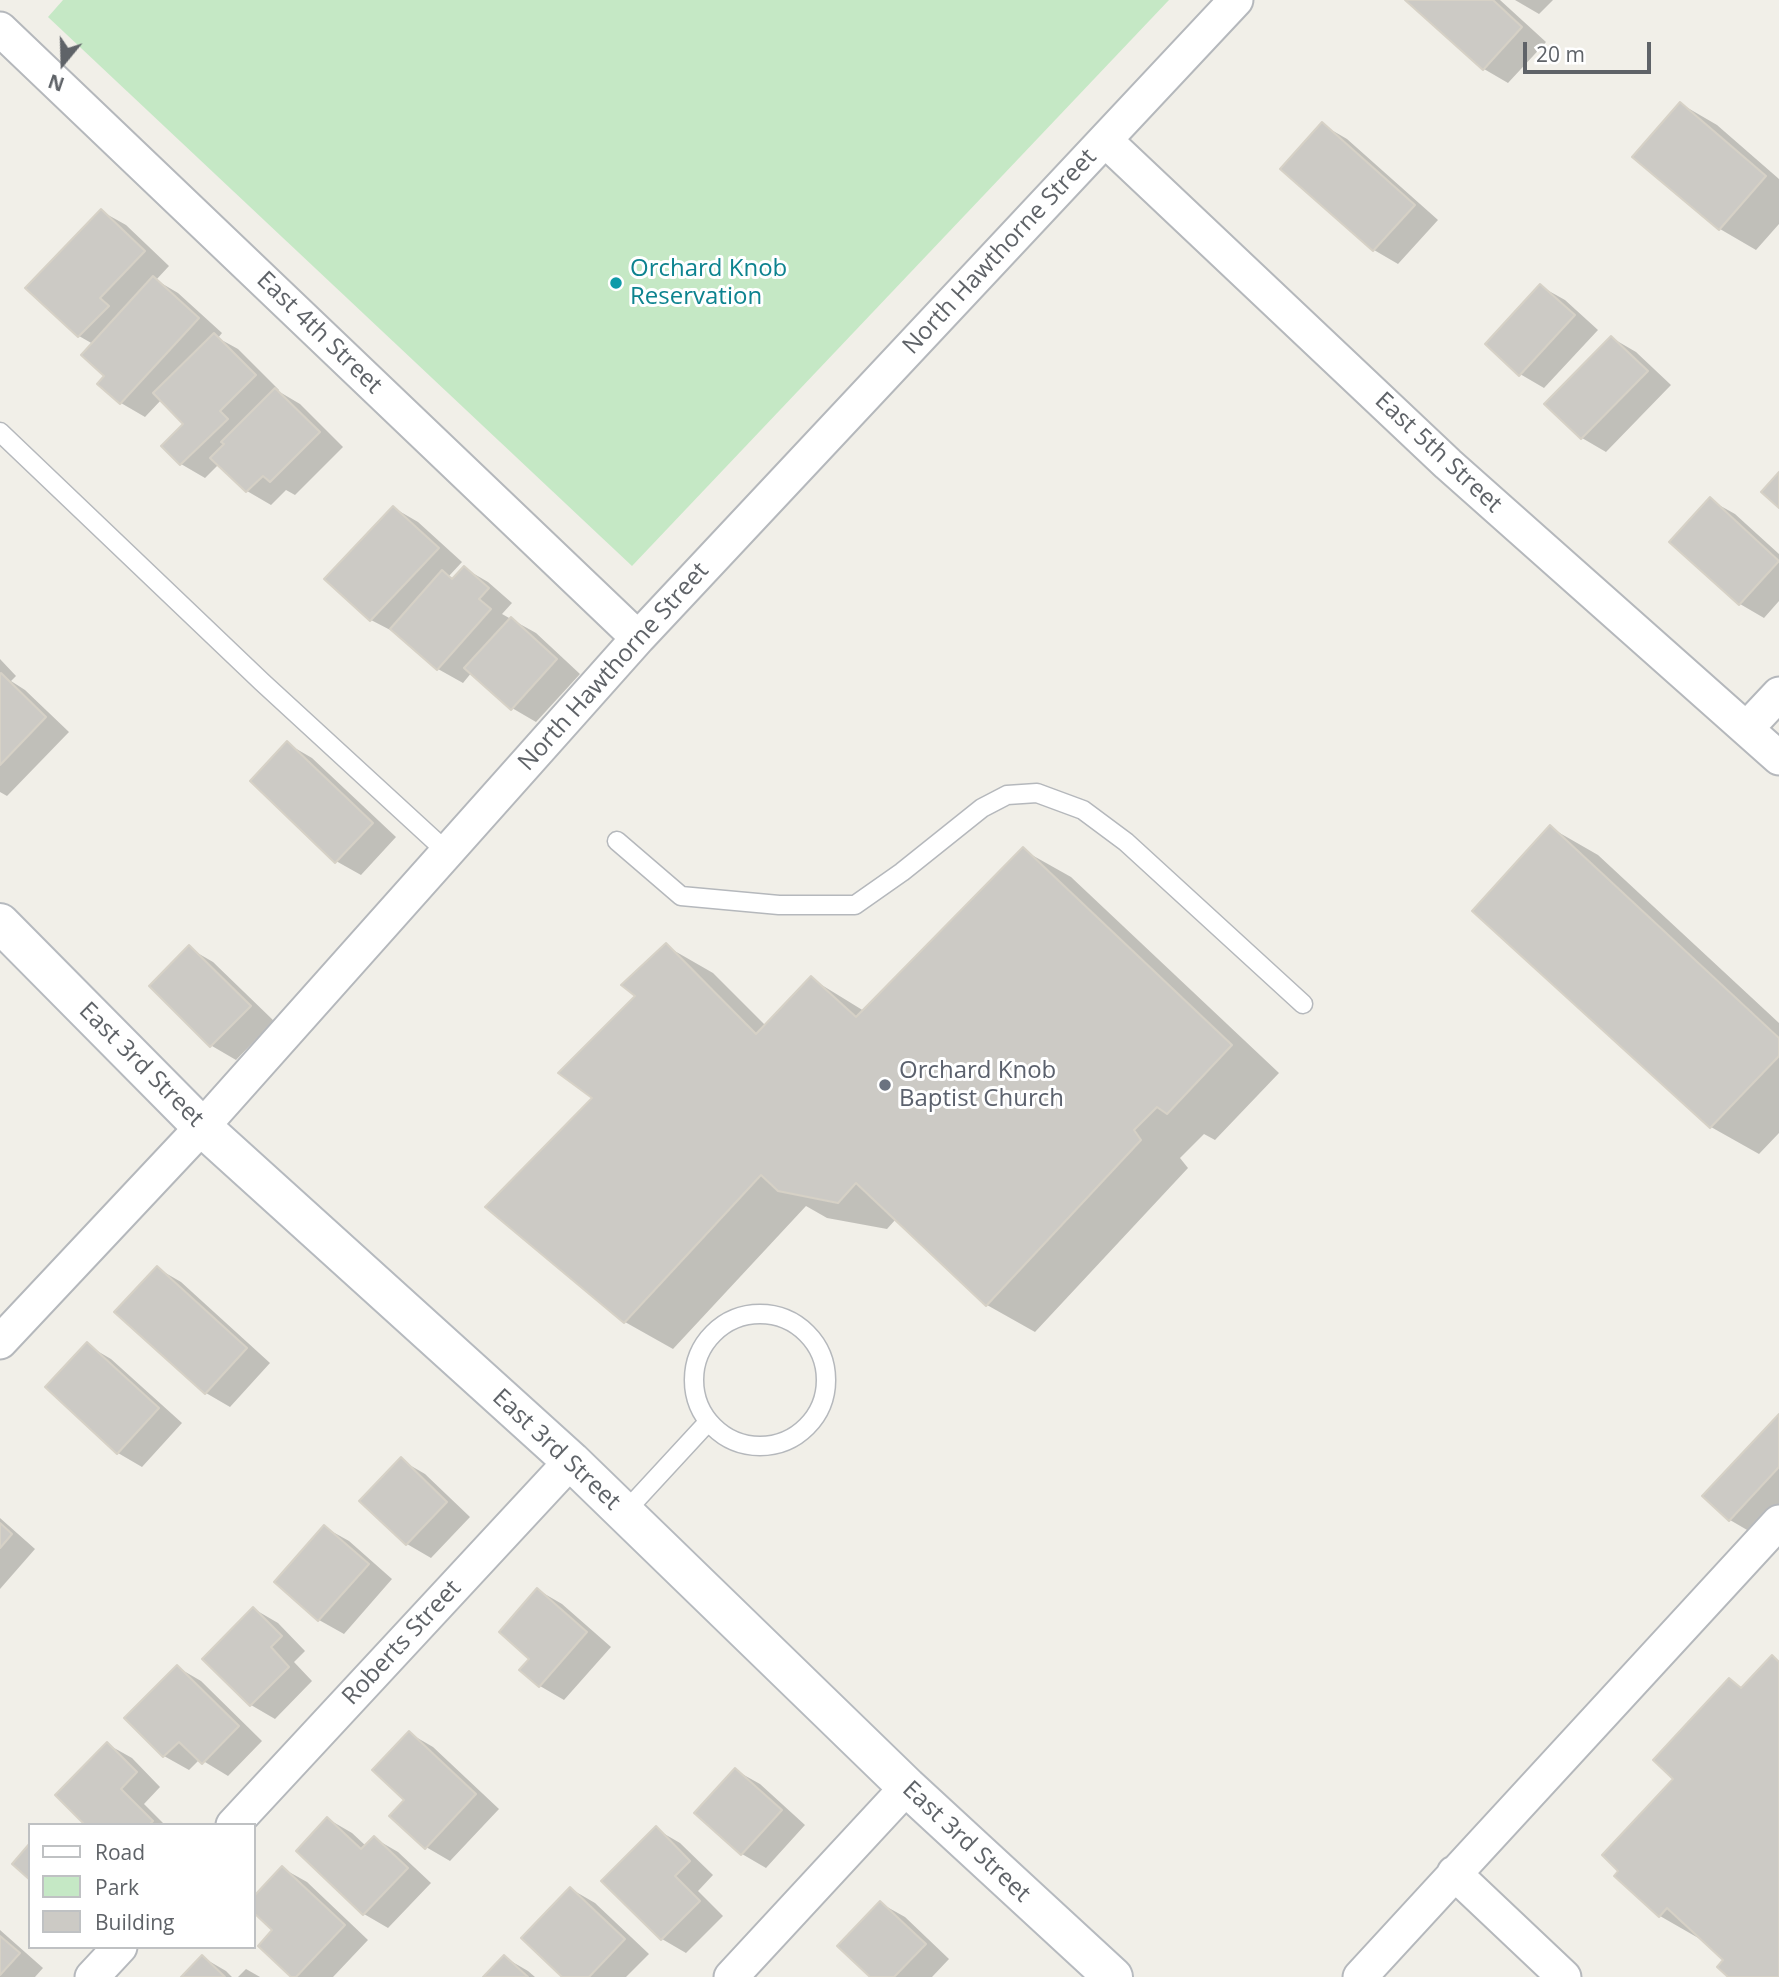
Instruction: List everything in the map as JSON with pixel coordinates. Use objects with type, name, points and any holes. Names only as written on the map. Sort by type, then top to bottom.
[{"type":"main road","name":"East 3rd Street","points":[[0,923],[202,1127],[571,1461],[907,1787],[1113,1977]]},
{"type":"street","name":"North Hawthorne Street","points":[[0,1342],[202,1127],[638,638],[1236,0]]},
{"type":"street","name":"East 4th Street","points":[[0,29],[638,638]]},
{"type":"street","name":"East 5th Street","points":[[1105,140],[1448,464],[1779,758]]},
{"type":"street","points":[[1747,728],[1779,694]]},
{"type":"street","name":"Roberts Street","points":[[235,1823],[571,1461]]},
{"type":"street","points":[[1360,1977],[1779,1522]]},
{"type":"street","points":[[731,1977],[907,1787]]},
{"type":"street","points":[[1454,1873],[1564,1977]]},
{"type":"street","points":[[92,1977],[118,1949]]},
{"type":"lane","points":[[0,432],[262,682],[447,852]]},
{"type":"lane","points":[[617,841],[681,897],[779,905],[855,905],[902,872],[982,808],[1007,794],[1037,793],[1083,810],[1126,842],[1303,1004]]},
{"type":"lane","points":[[767,1314],[792,1321],[812,1338],[824,1362],[827,1387],[819,1412],[802,1432],[779,1444],[753,1446],[728,1438],[708,1422],[696,1399],[693,1373],[701,1348],[718,1328],[741,1316],[767,1314]]},
{"type":"lane","points":[[624,1513],[708,1422]]},
{"type":"green space","name":"Orchard Knob Reservation","points":[[63,0],[1169,0],[632,566],[48,17]]},
{"type":"building","points":[[1405,0],[1493,0],[1522,27],[1483,70]]},
{"type":"building","points":[[1680,102],[1766,176],[1719,230],[1632,157]]},
{"type":"building","points":[[1322,122],[1415,205],[1373,251],[1280,169]]},
{"type":"building","points":[[101,209],[145,251],[100,298],[109,306],[78,337],[25,288]]},
{"type":"building","points":[[153,276],[199,318],[120,404],[97,384],[104,376],[81,355]]},
{"type":"building","points":[[1540,284],[1575,315],[1519,376],[1485,344]]},
{"type":"building","points":[[214,333],[256,375],[220,411],[228,419],[180,465],[161,446],[183,424],[153,393]]},
{"type":"building","points":[[1611,336],[1648,371],[1581,439],[1544,404]]},
{"type":"building","points":[[275,388],[320,432],[270,482],[263,476],[246,492],[210,458],[224,444],[221,442]]},
{"type":"building","points":[[1779,472],[1779,508],[1761,492]]},
{"type":"building","points":[[1710,497],[1779,561],[1739,605],[1669,542]]},
{"type":"building","points":[[393,506],[439,548],[370,621],[324,579]]},
{"type":"building","points":[[464,566],[489,588],[479,599],[491,609],[437,670],[390,629],[442,570],[452,579]]},
{"type":"building","points":[[511,617],[557,659],[511,710],[464,668]]},
{"type":"building","points":[[0,674],[46,717],[0,765]]},
{"type":"building","points":[[287,741],[373,823],[335,863],[250,781]]},
{"type":"building","points":[[1550,825],[1779,1038],[1779,1056],[1710,1128],[1472,911]]},
{"type":"building","name":"Orchard Knob Baptist Church","points":[[1023,847],[1232,1045],[1167,1114],[1157,1107],[1134,1130],[1141,1140],[986,1306],[856,1183],[838,1203],[778,1191],[761,1175],[624,1323],[485,1207],[592,1098],[558,1073],[635,996],[621,985],[666,943],[756,1034],[811,976],[856,1017]]},
{"type":"building","points":[[189,945],[251,1006],[210,1047],[149,986]]},
{"type":"building","points":[[157,1266],[247,1348],[205,1394],[114,1312]]},
{"type":"building","points":[[87,1342],[159,1408],[117,1454],[45,1387]]},
{"type":"building","points":[[1779,1414],[1779,1467],[1729,1521],[1702,1496]]},
{"type":"building","points":[[401,1457],[447,1502],[406,1545],[359,1501]]},
{"type":"building","points":[[0,1523],[12,1534],[0,1548]]},
{"type":"building","points":[[324,1525],[369,1564],[318,1621],[274,1582]]},
{"type":"building","points":[[537,1588],[587,1632],[539,1687],[519,1670],[529,1659],[499,1632]]},
{"type":"building","points":[[253,1607],[282,1636],[271,1647],[289,1667],[250,1706],[202,1659]]},
{"type":"building","points":[[1772,1655],[1779,1662],[1779,1977],[1728,1977],[1717,1967],[1723,1960],[1667,1908],[1659,1917],[1614,1876],[1618,1871],[1602,1855],[1673,1779],[1653,1760],[1729,1678],[1741,1688]]},
{"type":"building","points":[[177,1665],[239,1726],[202,1764],[179,1742],[163,1757],[124,1718]]},
{"type":"building","points":[[409,1731],[476,1794],[425,1849],[389,1816],[404,1800],[372,1770]]},
{"type":"building","points":[[107,1742],[137,1772],[121,1789],[153,1821],[83,1823],[55,1795]]},
{"type":"building","points":[[735,1768],[782,1810],[741,1855],[694,1813]]},
{"type":"building","points":[[327,1817],[361,1849],[374,1836],[408,1868],[363,1915],[296,1851]]},
{"type":"building","points":[[656,1826],[690,1861],[675,1876],[700,1901],[661,1940],[601,1881]]},
{"type":"building","points":[[28,1845],[28,1878],[12,1864]]},
{"type":"building","points":[[282,1866],[345,1925],[296,1977],[291,1977],[258,1946],[272,1930],[256,1915],[256,1894]]},
{"type":"building","points":[[570,1887],[625,1939],[589,1977],[562,1977],[521,1938]]},
{"type":"building","points":[[880,1901],[926,1944],[894,1977],[870,1977],[837,1946]]},
{"type":"building","points":[[0,1936],[20,1953],[0,1975]]},
{"type":"building","points":[[202,1955],[225,1977],[181,1977]]},
{"type":"building","points":[[504,1955],[528,1977],[483,1977]]},
{"type":"place","name":"Orchard Knob Reservation","points":[[616,283]]},
{"type":"place","name":"Orchard Knob Baptist Church","points":[[885,1085]]}]
